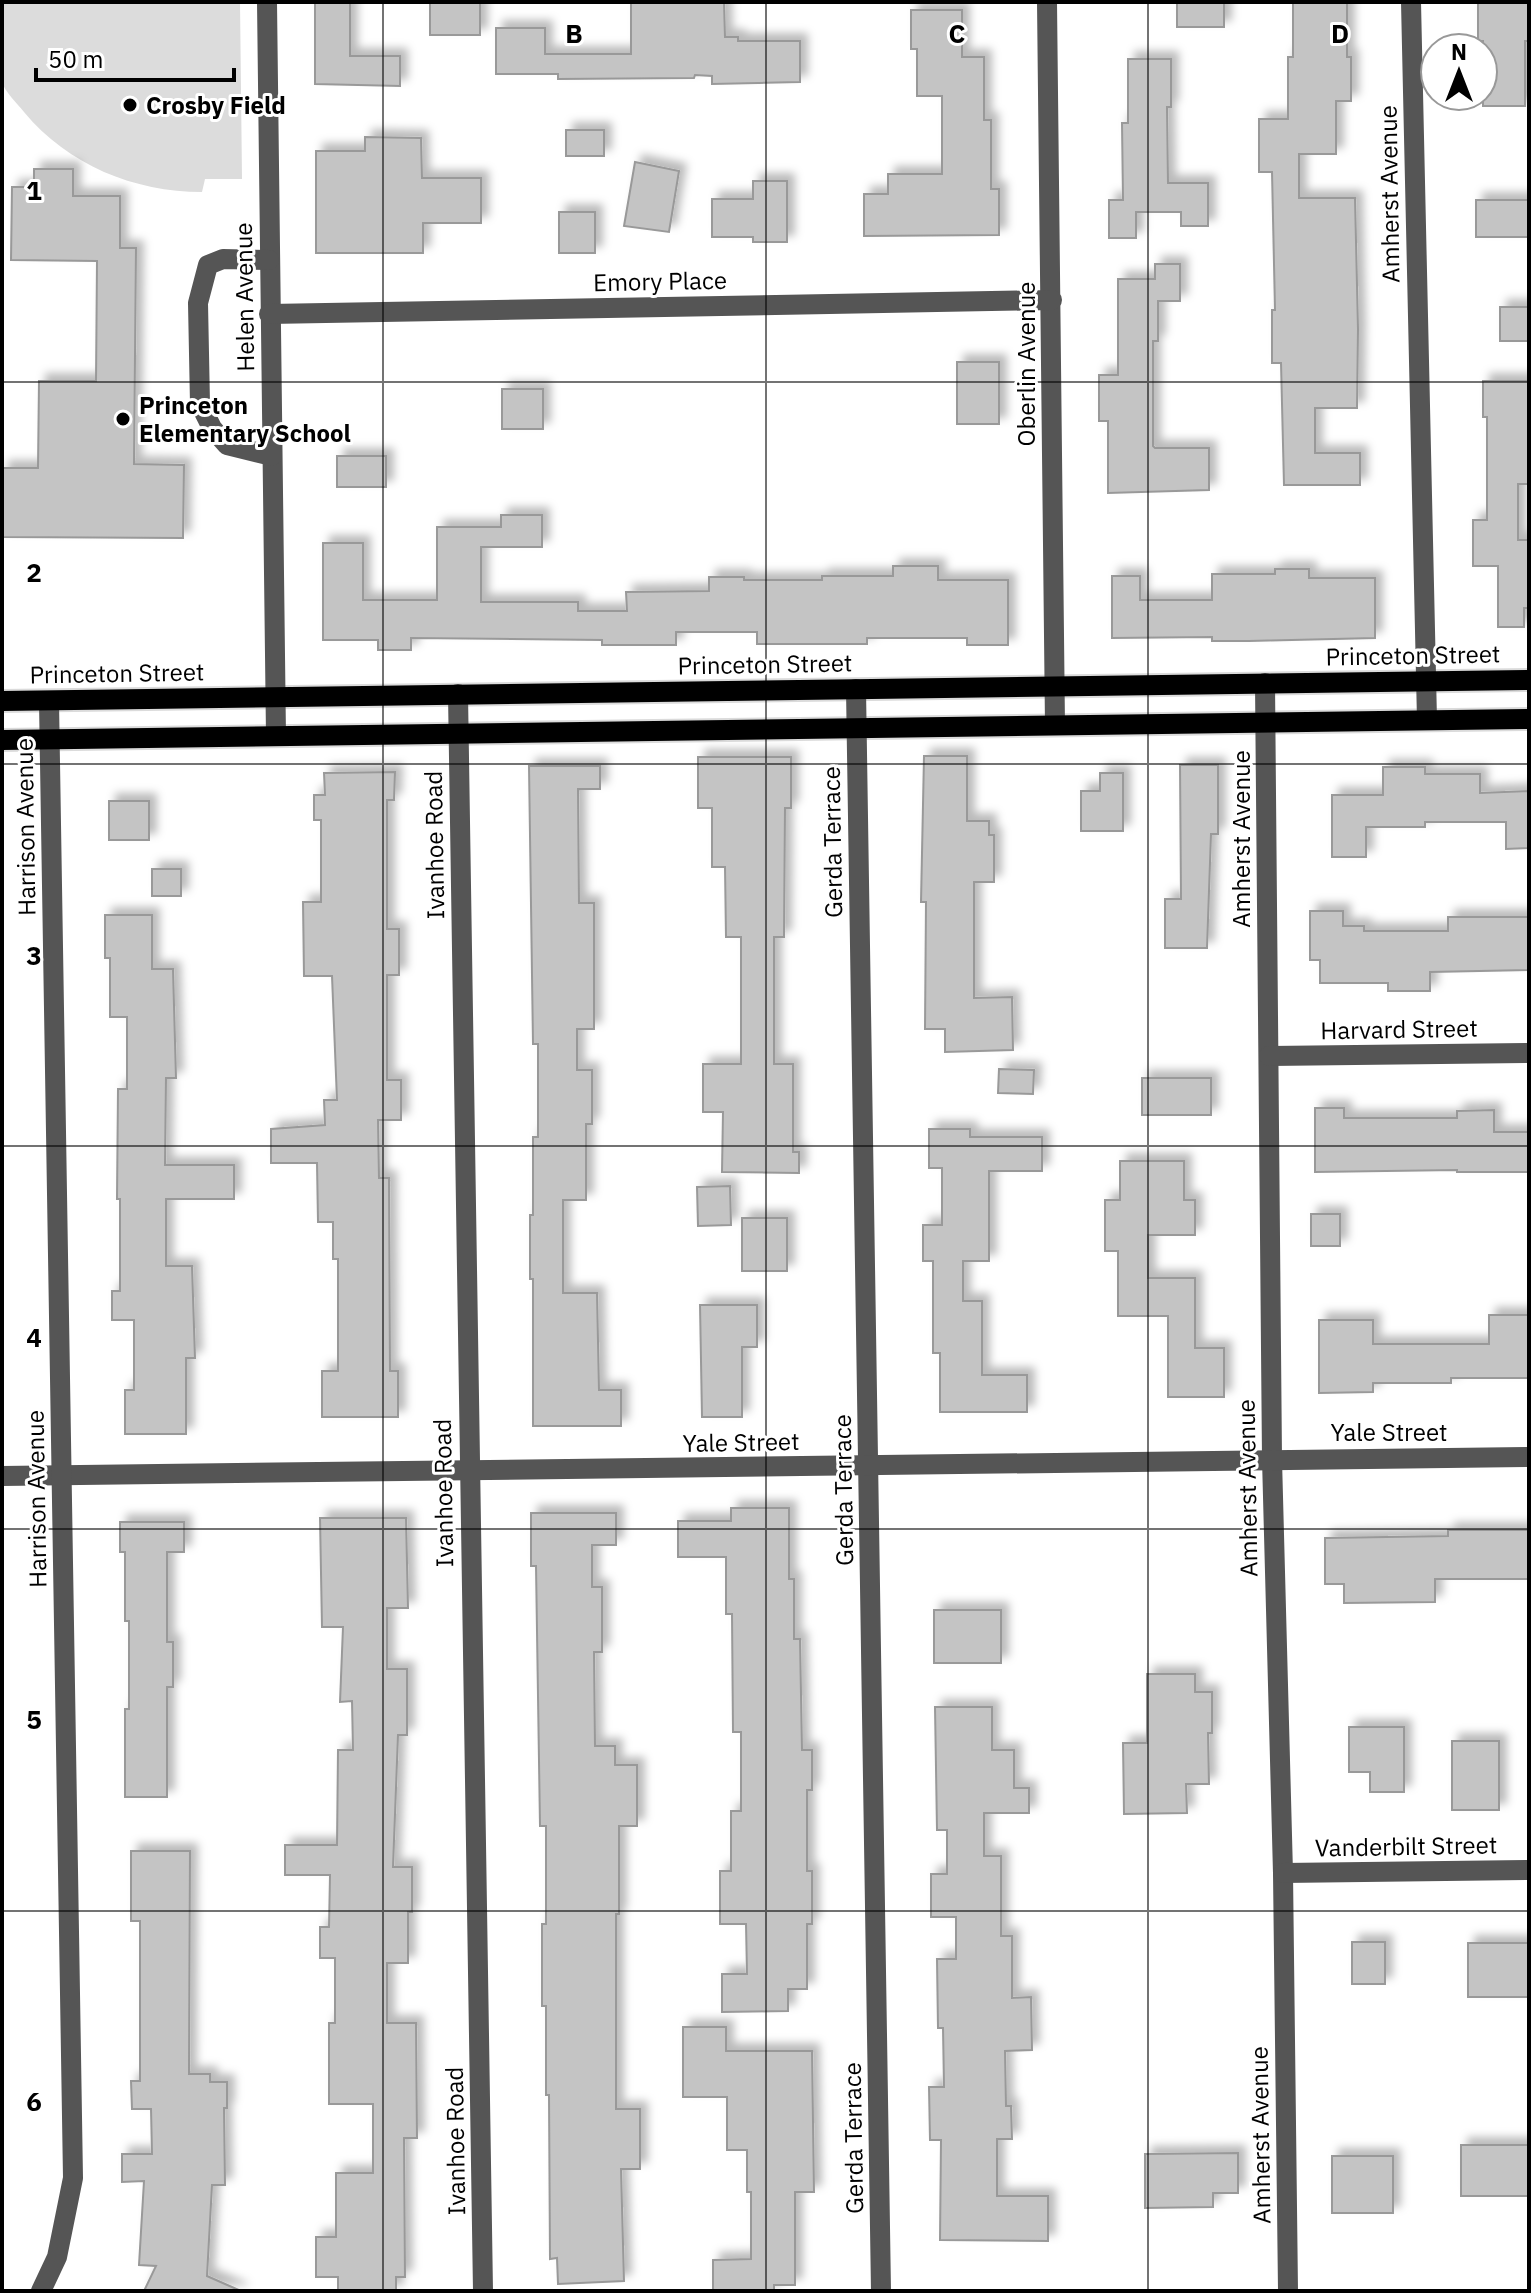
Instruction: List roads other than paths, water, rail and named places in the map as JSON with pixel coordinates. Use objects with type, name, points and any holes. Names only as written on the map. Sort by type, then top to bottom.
[{"type":"main road","name":"Princeton Street","points":[[2,701],[1529,680]]},
{"type":"main road","points":[[2,740],[1529,719]]},
{"type":"street","name":"Helen Avenue","points":[[267,2],[276,736]]},
{"type":"street","name":"Oberlin Avenue","points":[[1047,2],[1055,725]]},
{"type":"street","name":"Amherst Avenue","points":[[1411,2],[1427,720]]},
{"type":"street","points":[[269,260],[223,259],[208,265],[200,287],[200,404],[212,428],[227,445],[272,456]]},
{"type":"street","name":"Emory Place","points":[[269,314],[1052,300]]},
{"type":"street","name":"Amherst Avenue","points":[[1265,683],[1272,1459],[1283,1873],[1288,2291]]},
{"type":"street","name":"Gerda Terrace","points":[[856,689],[881,2291]]},
{"type":"street","name":"Ivanhoe Road","points":[[458,694],[483,2291]]},
{"type":"street","name":"Harrison Avenue","points":[[41,2291],[57,2257],[73,2178],[49,701]]},
{"type":"street","name":"Harvard Street","points":[[1269,1056],[1529,1053]]},
{"type":"street","name":"Yale Street","points":[[2,1476],[1529,1457]]},
{"type":"street","name":"Vanderbilt Street","points":[[1283,1873],[1529,1870]]},
{"type":"place","name":"Crosby Field","points":[[130,105]]},
{"type":"place","name":"Princeton Elementary School","points":[[123,419]]}]
